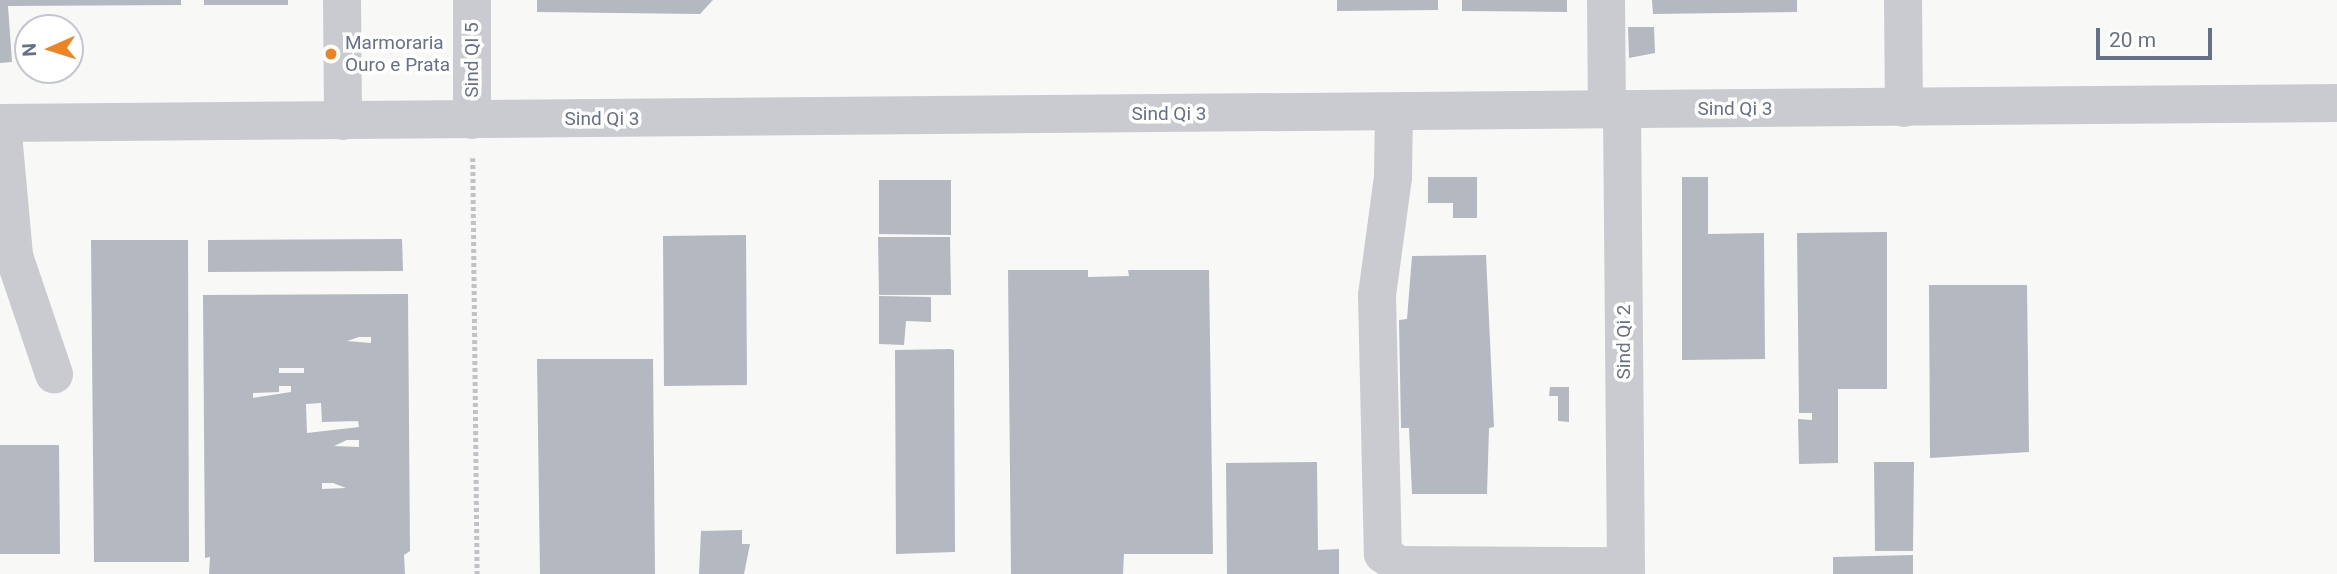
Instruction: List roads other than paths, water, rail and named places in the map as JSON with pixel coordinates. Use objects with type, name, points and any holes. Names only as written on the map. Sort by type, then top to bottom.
[{"type":"street","points":[[342,0],[343,121]]},
{"type":"street","name":"Sind QI 5","points":[[472,0],[472,120]]},
{"type":"street","name":"Sind Qi 2","points":[[1606,0],[1615,110],[1626,570]]},
{"type":"street","points":[[1903,0],[1904,108]]},
{"type":"street","name":"Sind Qi 3","points":[[1,123],[2337,103]]},
{"type":"street","points":[[1394,112],[1394,177],[1377,295],[1383,554],[1399,565],[1626,570]]},
{"type":"street","points":[[1,123],[14,256],[54,374]]},
{"type":"place","name":"Marmoraria Ouro e Prata","points":[[331,54]]}]
